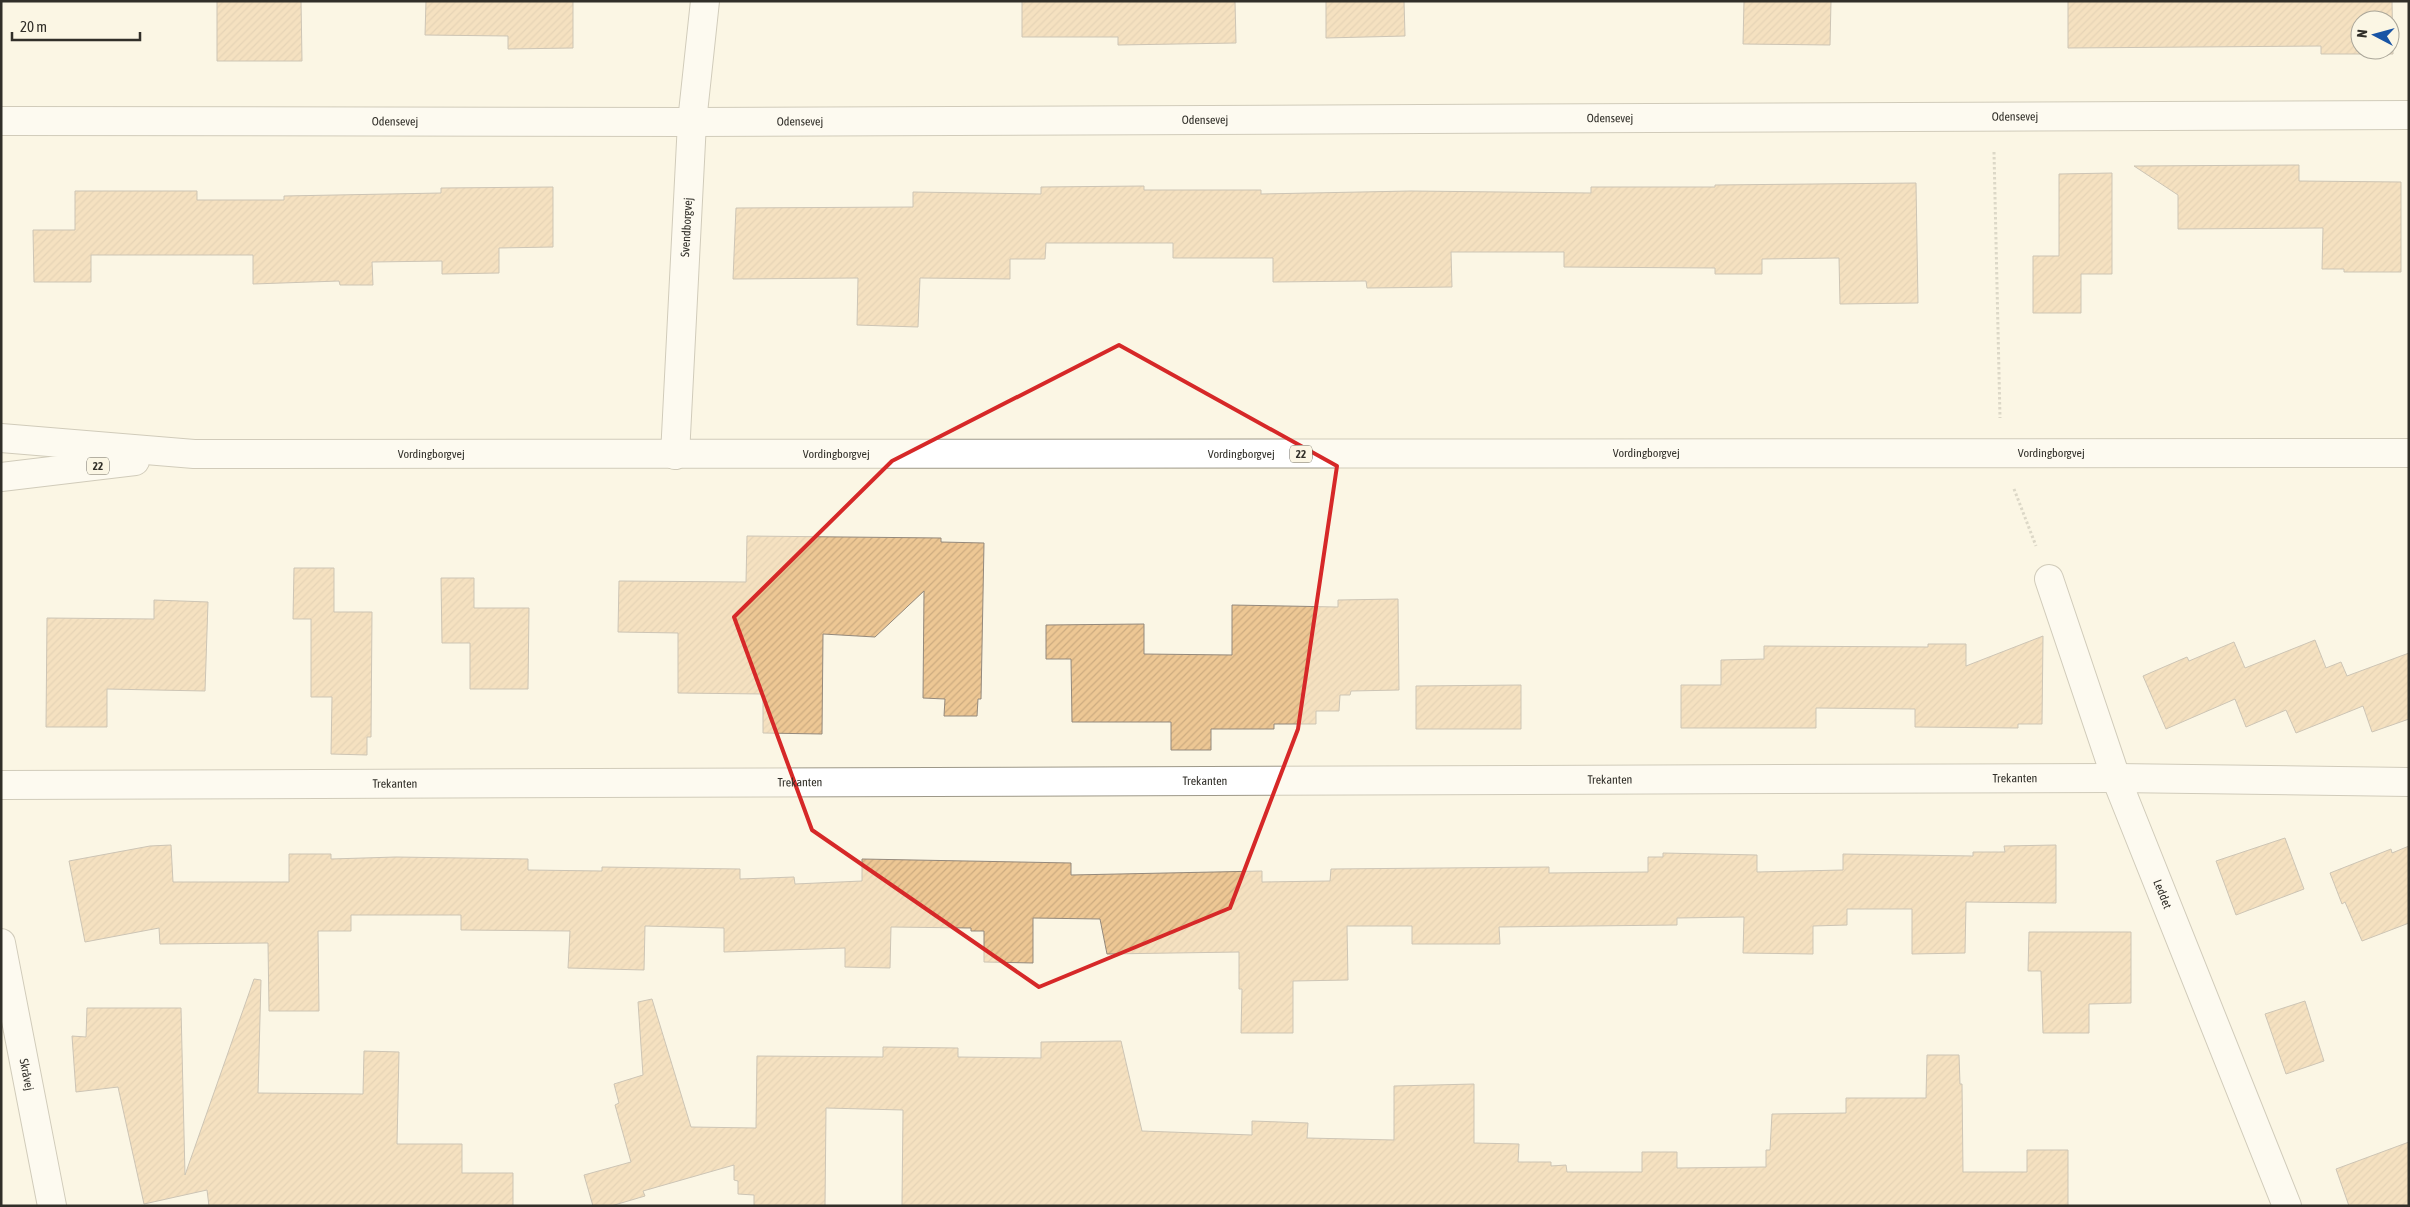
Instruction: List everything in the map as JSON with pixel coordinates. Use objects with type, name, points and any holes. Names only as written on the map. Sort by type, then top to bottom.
[{"type":"street","name":"Svendborgvej","points":[[675,455],[692,122],[705,1]]},
{"type":"street","name":"Odensevej","points":[[1,120],[692,122],[2409,115]]},
{"type":"street","name":"Vordingborgvej","points":[[1,438],[194,454],[2409,453]]},
{"type":"street","name":"Vordingborgvej","points":[[1,477],[194,454]]},
{"type":"street","name":"Leddet","points":[[2049,579],[2116,778],[2287,1206]]},
{"type":"street","name":"Trekanten","points":[[1,785],[2116,778],[2409,782]]},
{"type":"street","name":"Skråvej","points":[[1,942],[52,1206]]},
{"type":"path","points":[[1993,116],[2001,454],[2049,579]]},
{"type":"highlighted area","points":[[1119,345],[1337,466],[1298,729],[1230,908],[1039,987],[812,830],[734,617],[892,461]]},
{"type":"building","points":[[217,1],[301,1],[302,61],[217,61]]},
{"type":"building","points":[[426,1],[573,1],[573,48],[508,49],[508,36],[425,35]]},
{"type":"building","points":[[1022,1],[1235,1],[1236,43],[1118,45],[1118,37],[1022,37]]},
{"type":"building","points":[[1326,1],[1404,1],[1405,36],[1326,38]]},
{"type":"building","points":[[1744,1],[1831,1],[1830,45],[1743,44]]},
{"type":"building","points":[[2068,1],[2392,1],[2392,10],[2350,10],[2350,54],[2321,54],[2321,46],[2068,48]]},
{"type":"building","points":[[2299,165],[2299,181],[2401,182],[2401,272],[2344,272],[2344,269],[2322,269],[2323,228],[2178,229],[2178,195],[2134,166]]},
{"type":"building","points":[[2112,173],[2112,274],[2081,274],[2081,313],[2033,313],[2033,256],[2059,256],[2059,174]]},
{"type":"building","points":[[1916,183],[1918,303],[1840,304],[1839,258],[1762,259],[1762,274],[1715,274],[1715,268],[1564,267],[1564,252],[1451,252],[1452,287],[1367,288],[1366,281],[1273,282],[1273,258],[1173,258],[1173,243],[1046,243],[1045,259],[1010,259],[1010,279],[920,278],[918,327],[857,325],[858,278],[733,279],[736,208],[913,207],[913,192],[1041,194],[1041,187],[1144,186],[1144,190],[1261,190],[1261,194],[1411,191],[1591,193],[1591,187],[1715,187],[1715,185]]},
{"type":"building","points":[[553,187],[553,247],[499,248],[499,273],[442,274],[442,261],[372,262],[373,285],[340,285],[339,281],[253,284],[253,255],[91,255],[91,282],[34,282],[33,230],[75,230],[75,191],[197,191],[197,200],[284,200],[284,196],[441,193],[441,188]]},
{"type":"building","points":[[747,536],[941,538],[941,542],[984,543],[981,699],[978,699],[977,716],[944,716],[945,699],[923,698],[924,591],[875,637],[823,634],[822,734],[763,733],[763,694],[678,693],[678,633],[618,632],[619,581],[746,582]]},
{"type":"building","points":[[294,568],[334,568],[334,612],[372,612],[371,737],[367,737],[367,755],[331,754],[332,697],[311,697],[311,619],[293,619]]},
{"type":"building","points":[[441,578],[474,578],[474,608],[529,608],[528,689],[470,689],[470,643],[442,643]]},
{"type":"building","points":[[1398,599],[1399,690],[1351,691],[1350,695],[1340,695],[1339,711],[1316,711],[1316,724],[1274,724],[1274,729],[1211,729],[1211,750],[1171,750],[1171,722],[1072,722],[1071,659],[1046,659],[1046,625],[1144,624],[1144,654],[1232,655],[1232,605],[1338,607],[1338,600]]},
{"type":"building","points":[[154,600],[208,602],[205,691],[107,689],[107,727],[46,727],[47,618],[154,619]]},
{"type":"building","points":[[2043,636],[2042,724],[2018,724],[2018,728],[1915,727],[1915,709],[1816,708],[1816,728],[1681,728],[1681,685],[1721,685],[1721,660],[1764,659],[1764,646],[1928,647],[1928,644],[1966,644],[1966,666]]},
{"type":"building","points":[[2315,640],[2326,668],[2341,662],[2347,676],[2409,653],[2409,719],[2372,732],[2363,706],[2296,733],[2286,710],[2246,727],[2235,699],[2166,729],[2143,676],[2187,657],[2189,661],[2234,642],[2245,668]]},
{"type":"building","points":[[1521,685],[1521,729],[1416,729],[1416,686]]},
{"type":"building","points":[[2285,838],[2304,889],[2236,915],[2216,861]]},
{"type":"building","points":[[171,845],[173,882],[289,882],[289,854],[331,854],[331,859],[396,857],[528,859],[528,870],[602,871],[602,867],[740,869],[740,879],[794,877],[795,884],[862,881],[862,859],[1071,863],[1071,875],[1262,871],[1262,882],[1330,881],[1331,869],[1549,867],[1549,873],[1648,872],[1648,857],[1663,857],[1663,853],[1757,855],[1757,872],[1843,870],[1843,854],[1973,856],[1973,852],[2005,852],[2004,846],[2056,845],[2056,903],[1966,902],[1965,953],[1912,954],[1912,909],[1847,909],[1847,925],[1813,926],[1813,954],[1743,953],[1744,917],[1677,918],[1677,925],[1499,927],[1500,944],[1412,944],[1412,926],[1347,926],[1348,980],[1293,981],[1293,1033],[1241,1033],[1242,989],[1239,989],[1239,952],[1107,954],[1100,919],[1033,918],[1033,963],[984,962],[984,931],[971,931],[971,928],[891,927],[890,968],[845,967],[845,948],[724,952],[724,928],[645,926],[644,970],[568,968],[570,931],[461,930],[461,915],[351,915],[351,931],[318,931],[319,1011],[269,1011],[268,943],[160,944],[159,928],[85,942],[69,861],[150,846]]},
{"type":"building","points":[[2409,846],[2409,923],[2362,941],[2345,902],[2342,904],[2330,873],[2391,849],[2392,853]]},
{"type":"building","points":[[2029,932],[2131,932],[2131,1003],[2089,1004],[2089,1033],[2043,1033],[2041,971],[2028,971]]},
{"type":"building","points":[[254,979],[261,980],[258,1093],[363,1094],[364,1051],[399,1052],[397,1144],[462,1144],[462,1173],[513,1173],[513,1206],[209,1206],[207,1190],[144,1204],[118,1087],[76,1092],[72,1036],[86,1037],[87,1008],[181,1008],[185,1175]]},
{"type":"building","points":[[652,999],[691,1127],[756,1128],[757,1056],[883,1057],[883,1047],[958,1048],[958,1057],[1041,1058],[1041,1042],[1121,1041],[1142,1131],[1252,1135],[1252,1121],[1308,1123],[1307,1138],[1394,1140],[1394,1086],[1474,1084],[1474,1143],[1519,1144],[1518,1162],[1551,1162],[1551,1166],[1566,1165],[1567,1172],[1642,1172],[1642,1152],[1677,1152],[1677,1168],[1766,1167],[1766,1150],[1770,1150],[1772,1114],[1846,1113],[1846,1098],[1926,1098],[1927,1055],[1959,1055],[1960,1084],[1962,1084],[1963,1172],[2027,1172],[2027,1150],[2068,1150],[2068,1206],[902,1206],[903,1110],[826,1108],[825,1206],[754,1206],[754,1195],[738,1194],[738,1181],[734,1180],[734,1165],[643,1191],[645,1196],[611,1206],[593,1206],[584,1175],[631,1162],[615,1105],[619,1103],[614,1084],[643,1075],[638,1002]]},
{"type":"building","points":[[2305,1001],[2324,1061],[2286,1074],[2265,1014]]},
{"type":"building","points":[[2409,1142],[2409,1206],[2349,1206],[2336,1169]]}]
